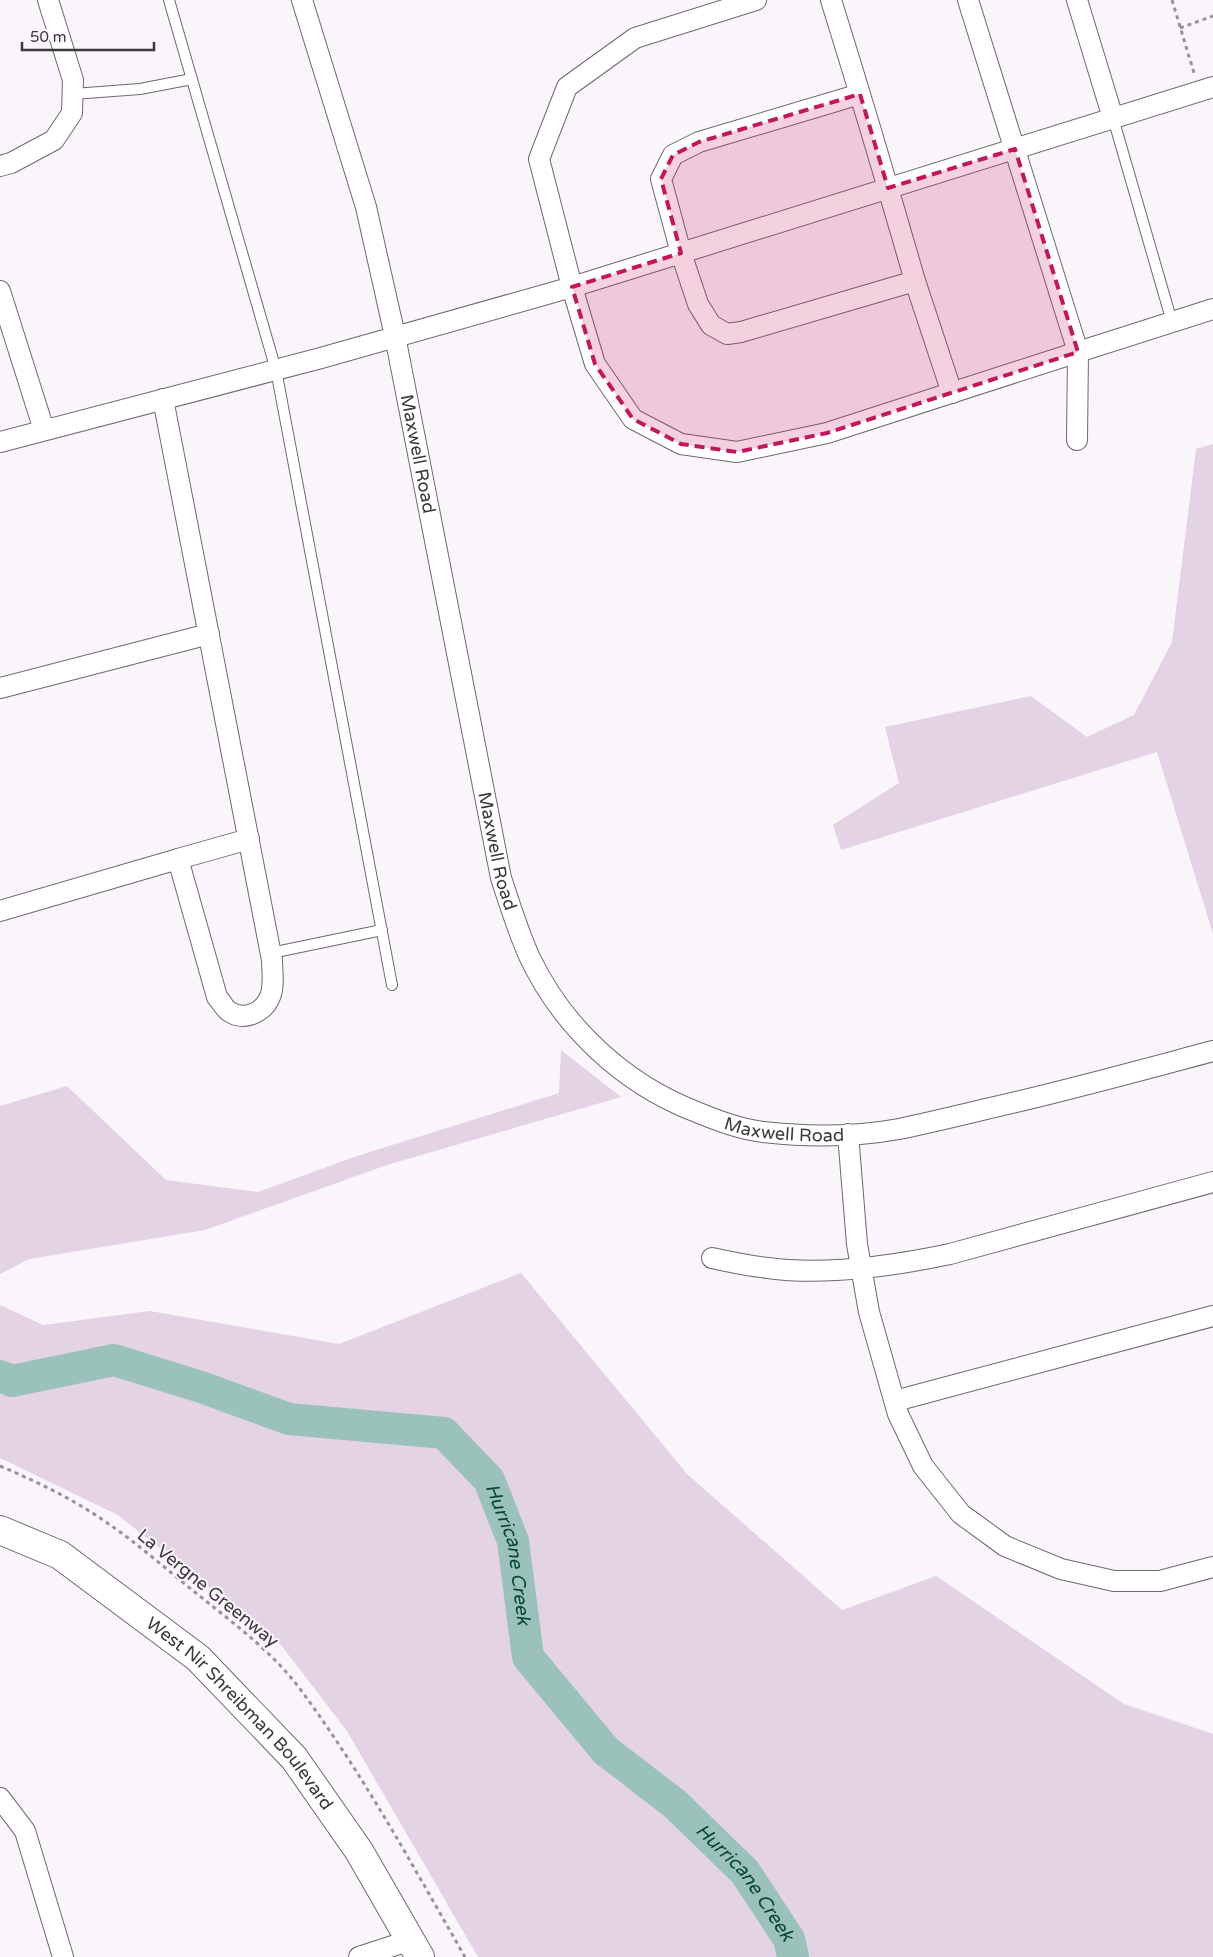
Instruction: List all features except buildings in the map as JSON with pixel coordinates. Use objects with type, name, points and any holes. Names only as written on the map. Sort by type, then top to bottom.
[{"type":"main road","name":"West Nir Shreibman Boulevard","points":[[0,1530],[60,1555],[198,1658],[294,1758],[359,1851],[415,1949]]},
{"type":"street","points":[[0,166],[11,163],[54,140],[72,113],[73,80],[48,0]]},
{"type":"street","name":"Maxwell Road","points":[[302,0],[366,207],[395,336],[501,878],[514,919],[531,959],[552,994],[578,1029],[633,1080],[676,1104],[724,1124],[761,1132],[807,1135],[848,1134],[897,1129],[1026,1100],[1213,1051]]},
{"type":"street","points":[[756,0],[635,38],[567,87],[539,159],[572,286],[595,364],[633,419],[681,444],[737,452],[827,433],[1213,309]]},
{"type":"street","points":[[831,0],[915,281],[952,393]]},
{"type":"street","points":[[968,0],[1078,352],[1077,440]]},
{"type":"street","points":[[1077,0],[1113,118]]},
{"type":"street","points":[[0,442],[276,370],[572,286],[1213,87]]},
{"type":"street","points":[[860,94],[699,142],[673,156],[661,179],[681,253],[698,304],[711,325],[727,334],[741,332],[915,281]]},
{"type":"street","points":[[0,291],[44,430]]},
{"type":"street","points":[[163,399],[271,953],[272,983],[270,998],[260,1011],[246,1017],[229,1012],[218,997],[178,859]]},
{"type":"street","points":[[0,688],[209,634]]},
{"type":"street","points":[[0,911],[249,839]]},
{"type":"street","points":[[848,1134],[857,1244],[869,1312],[898,1414],[923,1466],[961,1514],[1005,1546],[1061,1569],[1114,1581],[1160,1581],[1213,1567]]},
{"type":"street","points":[[712,1258],[769,1269],[817,1271],[912,1262],[950,1254],[1213,1182]]},
{"type":"street","points":[[895,1401],[1213,1316]]},
{"type":"street","points":[[0,1798],[25,1831],[63,1957]]},
{"type":"street","points":[[359,1957],[415,1949]]},
{"type":"lane","points":[[169,0],[276,370],[392,985]]},
{"type":"lane","points":[[73,94],[140,89],[192,79]]},
{"type":"lane","points":[[1113,118],[1172,322]]},
{"type":"lane","points":[[271,953],[382,930]]},
{"type":"path","points":[[1172,0],[1194,74]]},
{"type":"path","points":[[1180,28],[1213,16]]},
{"type":"path","name":"La Vergne Greenway","points":[[0,1466],[29,1478],[97,1516],[146,1553],[268,1653],[302,1692],[399,1842],[465,1957]]},
{"type":"highlighted area","points":[[860,94],[888,188],[1015,149],[1078,352],[827,433],[737,452],[681,444],[633,419],[595,364],[572,287],[681,253],[661,179],[673,155],[699,142]]},
{"type":"shaded area","points":[[1213,444],[1213,934],[1157,752],[841,850],[833,825],[899,783],[885,727],[1031,696],[1087,737],[1134,715],[1172,642],[1196,449]]},
{"type":"shaded area","points":[[561,1050],[621,1097],[387,1165],[205,1230],[29,1259],[0,1274],[0,1106],[67,1086],[166,1180],[258,1192],[357,1156],[559,1093]]},
{"type":"shaded area","points":[[521,1273],[687,1474],[842,1610],[936,1576],[1124,1704],[1213,1734],[1213,1957],[478,1957],[347,1731],[281,1645],[118,1515],[0,1458],[0,1305],[43,1325],[150,1311],[339,1344]]},
{"type":"waterway","name":"Hurricane Creek","points":[[0,1376],[12,1381],[114,1360],[201,1387],[289,1419],[444,1433],[489,1480],[513,1541],[528,1657],[606,1751],[675,1804],[745,1872],[789,1939],[793,1957]]}]
